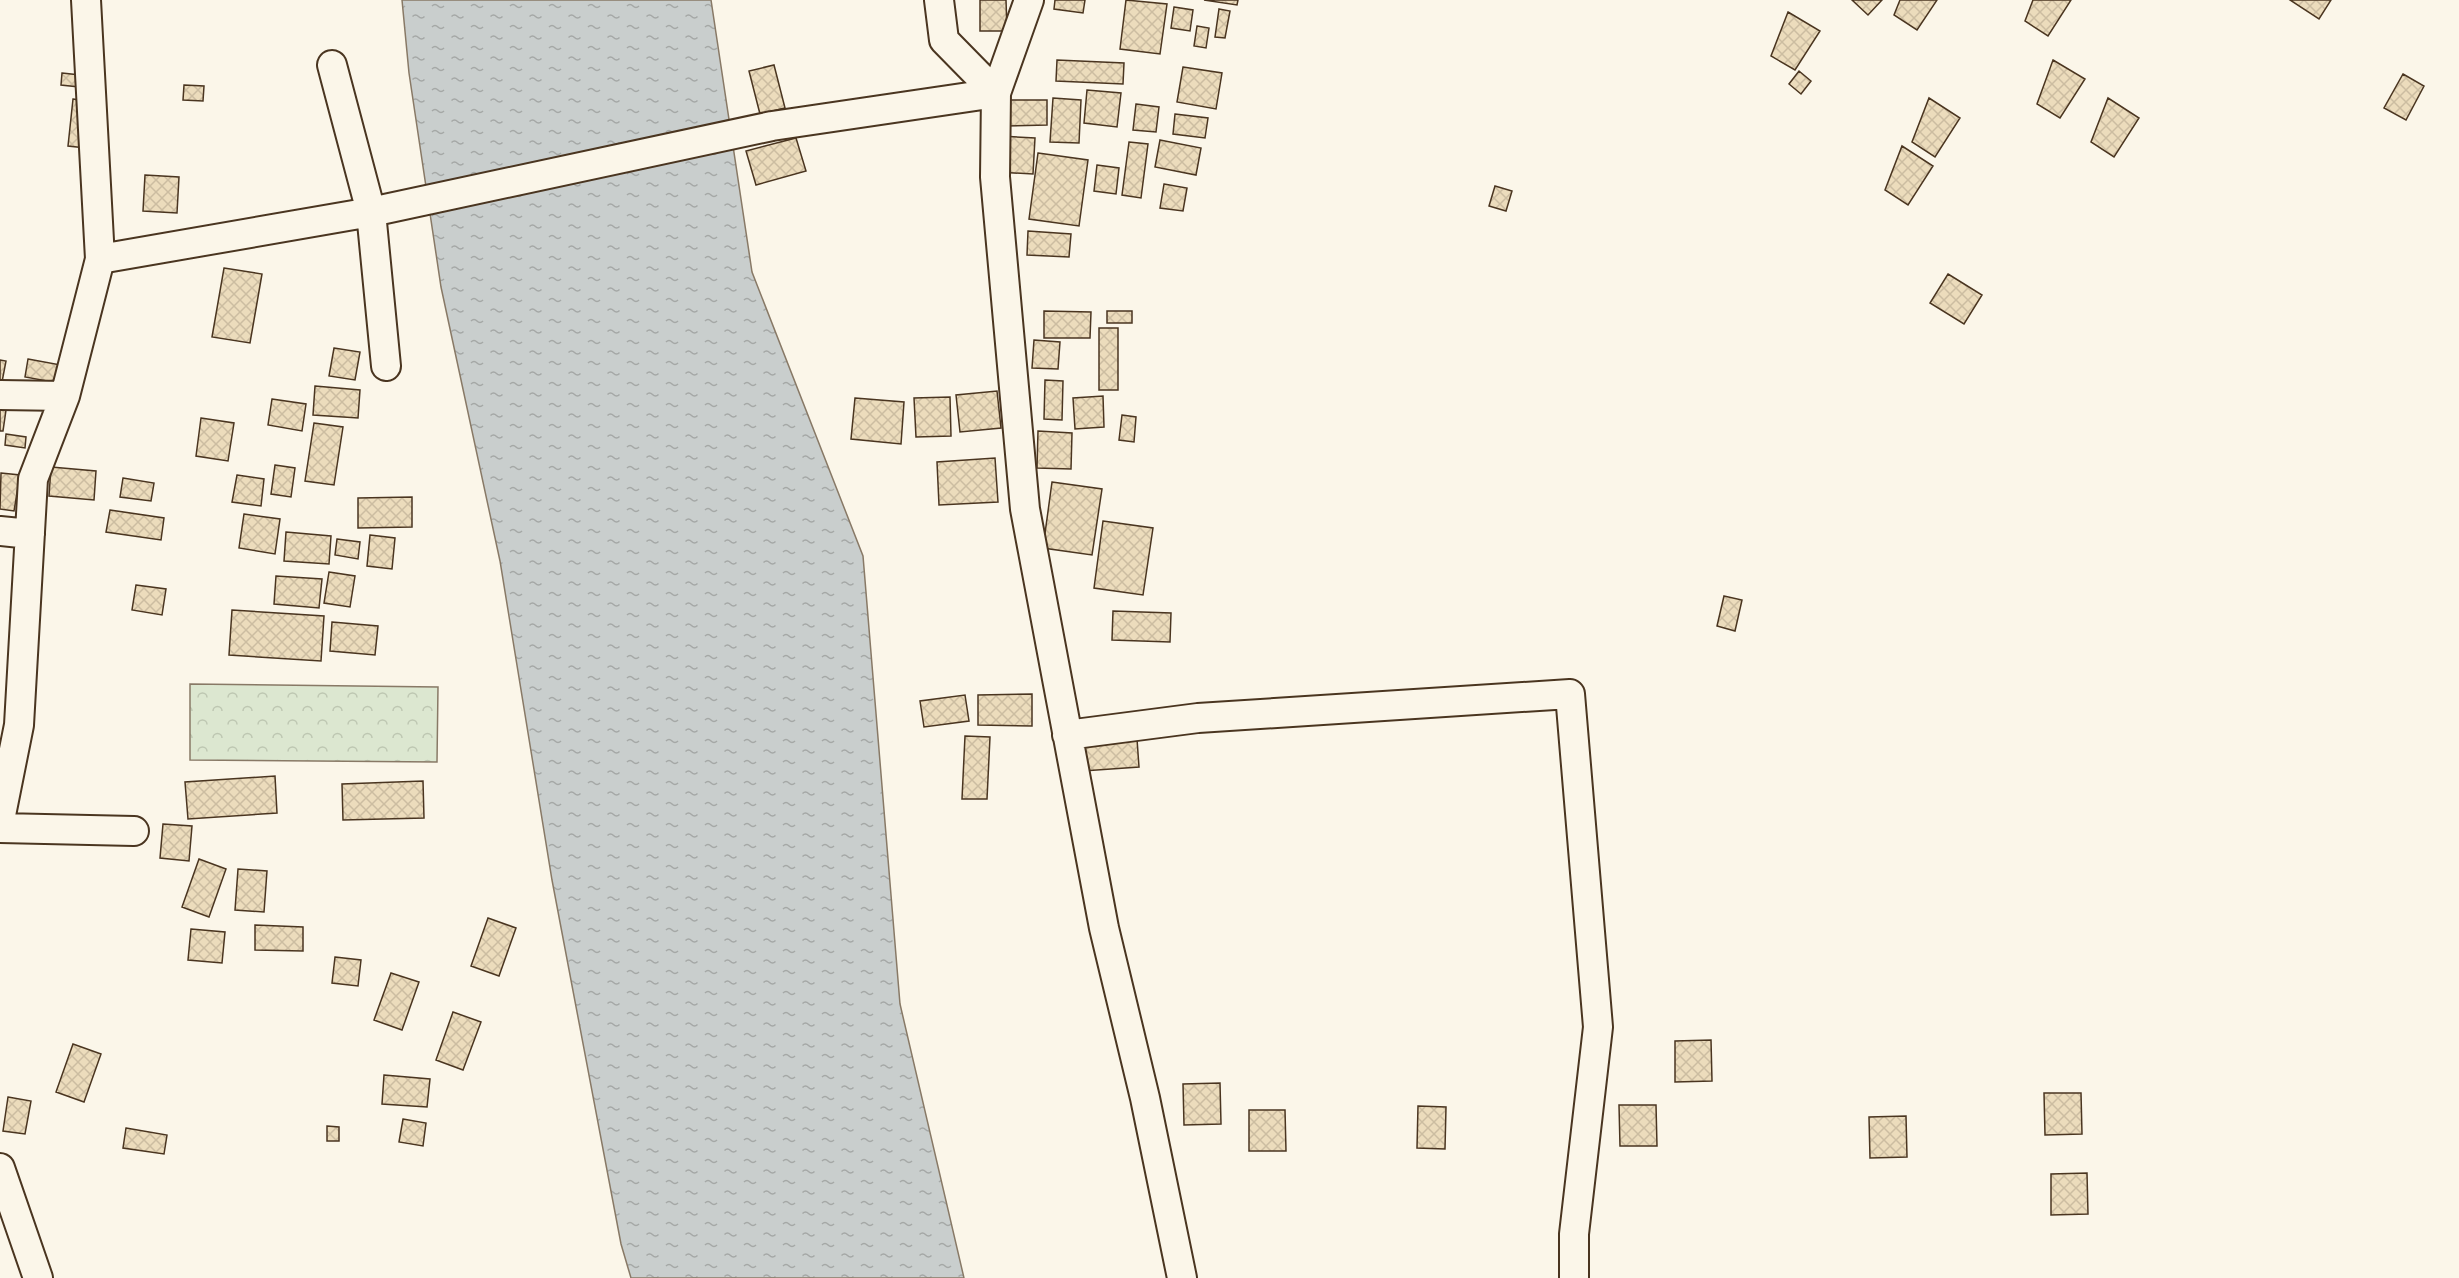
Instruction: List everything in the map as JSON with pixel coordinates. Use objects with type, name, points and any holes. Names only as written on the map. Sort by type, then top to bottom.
[{"type":"street","points":[[0,820],[19,725],[33,479],[65,396],[100,259],[86,0]]},
{"type":"street","points":[[939,0],[944,40],[996,93]]},
{"type":"street","points":[[1029,0],[996,93],[995,177],[1025,509],[1104,928],[1145,1098],[1182,1278]]},
{"type":"street","points":[[332,65],[371,212],[386,366]]},
{"type":"street","points":[[100,259],[371,212],[772,126],[996,93]]},
{"type":"street","points":[[0,395],[65,396]]},
{"type":"street","points":[[0,531],[30,534]]},
{"type":"street","points":[[1067,735],[1198,718],[1570,694],[1598,1027],[1574,1234],[1574,1278]]},
{"type":"street","points":[[0,828],[134,831]]},
{"type":"street","points":[[0,1168],[38,1278]]},
{"type":"green space","points":[[190,684],[438,687],[437,762],[190,760]]},
{"type":"water","points":[[402,0],[711,0],[752,272],[863,556],[900,1004],[964,1278],[631,1278],[621,1244],[552,880],[500,561],[441,287],[409,73]]},
{"type":"building","points":[[980,0],[1006,0],[1007,31],[980,31]]},
{"type":"building","points":[[1055,0],[1085,0],[1083,13],[1054,9]]},
{"type":"building","points":[[1126,0],[1167,4],[1160,54],[1120,49]]},
{"type":"building","points":[[1204,0],[1238,0],[1237,5]]},
{"type":"building","points":[[1852,0],[1882,0],[1868,15]]},
{"type":"building","points":[[1900,0],[1937,0],[1917,30],[1894,15]]},
{"type":"building","points":[[2033,0],[2071,0],[2048,36],[2025,21]]},
{"type":"building","points":[[2290,0],[2331,0],[2319,19]]},
{"type":"building","points":[[1174,7],[1193,10],[1190,31],[1171,28]]},
{"type":"building","points":[[1219,9],[1230,11],[1225,38],[1215,37]]},
{"type":"building","points":[[1788,12],[1820,31],[1795,70],[1771,56]]},
{"type":"building","points":[[1197,26],[1209,28],[1206,48],[1194,46]]},
{"type":"building","points":[[1057,60],[1124,63],[1123,84],[1056,81]]},
{"type":"building","points":[[2053,60],[2085,79],[2060,118],[2037,104]]},
{"type":"building","points":[[774,65],[785,108],[760,114],[749,71]]},
{"type":"building","points":[[1183,67],[1222,73],[1216,109],[1177,102]]},
{"type":"building","points":[[1799,71],[1811,81],[1801,94],[1789,84]]},
{"type":"building","points":[[62,73],[89,76],[88,88],[61,85]]},
{"type":"building","points":[[2403,74],[2424,86],[2406,120],[2384,108]]},
{"type":"building","points":[[184,85],[204,86],[203,101],[183,100]]},
{"type":"building","points":[[1087,90],[1121,93],[1117,127],[1084,123]]},
{"type":"building","points":[[1053,98],[1081,100],[1079,143],[1050,142]]},
{"type":"building","points":[[1929,98],[1960,118],[1935,157],[1912,142]]},
{"type":"building","points":[[2108,98],[2139,118],[2114,157],[2091,142]]},
{"type":"building","points":[[73,99],[100,103],[95,149],[68,146]]},
{"type":"building","points":[[1005,100],[1047,100],[1047,125],[1005,126]]},
{"type":"building","points":[[1136,104],[1159,107],[1156,132],[1133,130]]},
{"type":"building","points":[[1175,114],[1208,118],[1205,138],[1173,134]]},
{"type":"building","points":[[1001,136],[1035,138],[1033,174],[998,172]]},
{"type":"building","points":[[796,138],[806,171],[756,185],[746,151]]},
{"type":"building","points":[[1160,140],[1201,148],[1196,175],[1155,167]]},
{"type":"building","points":[[1129,142],[1148,144],[1141,198],[1122,195]]},
{"type":"building","points":[[1902,146],[1933,166],[1908,205],[1885,190]]},
{"type":"building","points":[[1038,153],[1088,160],[1079,226],[1029,219]]},
{"type":"building","points":[[1097,165],[1119,168],[1116,194],[1094,191]]},
{"type":"building","points":[[145,175],[179,177],[177,213],[143,211]]},
{"type":"building","points":[[1164,184],[1187,188],[1183,211],[1160,208]]},
{"type":"building","points":[[1495,186],[1512,191],[1506,211],[1489,206]]},
{"type":"building","points":[[1028,231],[1071,234],[1069,257],[1027,255]]},
{"type":"building","points":[[224,268],[262,274],[250,343],[212,337]]},
{"type":"building","points":[[1948,274],[1982,295],[1964,324],[1930,303]]},
{"type":"building","points":[[1044,311],[1091,312],[1090,338],[1044,338]]},
{"type":"building","points":[[1107,311],[1132,311],[1132,323],[1107,323]]},
{"type":"building","points":[[1099,328],[1118,328],[1118,390],[1099,390]]},
{"type":"building","points":[[1034,340],[1060,342],[1058,369],[1032,368]]},
{"type":"building","points":[[334,348],[360,352],[355,380],[329,376]]},
{"type":"building","points":[[28,359],[61,365],[58,383],[25,377]]},
{"type":"building","points":[[0,360],[6,361],[2,382],[0,382]]},
{"type":"building","points":[[1045,380],[1063,381],[1062,420],[1044,419]]},
{"type":"building","points":[[315,386],[360,390],[358,418],[313,415]]},
{"type":"building","points":[[997,391],[1001,428],[960,432],[956,395]]},
{"type":"building","points":[[1103,396],[1104,427],[1075,429],[1073,398]]},
{"type":"building","points":[[950,397],[951,436],[916,437],[914,398]]},
{"type":"building","points":[[855,398],[904,402],[901,444],[851,439]]},
{"type":"building","points":[[272,399],[306,404],[302,431],[268,425]]},
{"type":"building","points":[[0,409],[6,410],[3,431],[0,431]]},
{"type":"building","points":[[1122,415],[1136,417],[1134,442],[1119,440]]},
{"type":"building","points":[[201,418],[234,423],[228,461],[196,456]]},
{"type":"building","points":[[314,423],[343,427],[334,485],[305,481]]},
{"type":"building","points":[[1038,431],[1072,433],[1071,469],[1037,468]]},
{"type":"building","points":[[6,434],[26,437],[25,448],[5,445]]},
{"type":"building","points":[[995,458],[998,502],[939,505],[937,462]]},
{"type":"building","points":[[275,465],[295,468],[291,497],[271,494]]},
{"type":"building","points":[[51,467],[96,471],[94,500],[49,496]]},
{"type":"building","points":[[1,473],[20,475],[14,511],[0,509]]},
{"type":"building","points":[[237,475],[264,479],[261,506],[232,502]]},
{"type":"building","points":[[123,478],[154,483],[151,501],[120,497]]},
{"type":"building","points":[[1052,482],[1102,489],[1092,555],[1043,548]]},
{"type":"building","points":[[412,497],[412,527],[358,528],[358,498]]},
{"type":"building","points":[[110,510],[164,518],[161,540],[106,532]]},
{"type":"building","points":[[244,514],[280,519],[275,554],[239,548]]},
{"type":"building","points":[[1103,521],[1153,528],[1143,595],[1094,588]]},
{"type":"building","points":[[286,532],[331,536],[329,564],[284,561]]},
{"type":"building","points":[[370,535],[395,538],[392,569],[367,566]]},
{"type":"building","points":[[337,539],[360,542],[358,559],[335,555]]},
{"type":"building","points":[[329,572],[355,576],[350,607],[324,603]]},
{"type":"building","points":[[276,576],[322,579],[319,608],[274,604]]},
{"type":"building","points":[[136,585],[166,589],[162,615],[132,610]]},
{"type":"building","points":[[1724,596],[1742,600],[1735,631],[1717,626]]},
{"type":"building","points":[[232,610],[324,616],[321,661],[229,655]]},
{"type":"building","points":[[1113,611],[1171,613],[1170,642],[1112,640]]},
{"type":"building","points":[[332,622],[378,626],[375,655],[330,651]]},
{"type":"building","points":[[1032,694],[1032,726],[978,725],[978,695]]},
{"type":"building","points":[[965,695],[969,721],[924,727],[920,701]]},
{"type":"building","points":[[965,736],[990,737],[987,799],[962,799]]},
{"type":"building","points":[[1137,739],[1139,767],[1083,771],[1081,743]]},
{"type":"building","points":[[275,776],[277,813],[188,819],[185,782]]},
{"type":"building","points":[[423,781],[424,818],[343,820],[342,784]]},
{"type":"building","points":[[163,824],[192,826],[189,861],[160,858]]},
{"type":"building","points":[[199,859],[226,869],[209,917],[182,907]]},
{"type":"building","points":[[238,869],[267,871],[264,912],[235,910]]},
{"type":"building","points":[[488,918],[516,928],[499,976],[471,966]]},
{"type":"building","points":[[255,925],[303,927],[303,951],[255,950]]},
{"type":"building","points":[[191,929],[225,932],[222,963],[188,960]]},
{"type":"building","points":[[335,957],[361,960],[358,986],[332,983]]},
{"type":"building","points":[[391,973],[419,982],[402,1030],[374,1020]]},
{"type":"building","points":[[453,1012],[481,1022],[463,1070],[436,1060]]},
{"type":"building","points":[[1711,1040],[1712,1081],[1675,1082],[1675,1041]]},
{"type":"building","points":[[73,1044],[101,1054],[84,1102],[56,1092]]},
{"type":"building","points":[[384,1075],[430,1079],[427,1107],[382,1104]]},
{"type":"building","points":[[1220,1083],[1221,1124],[1184,1125],[1183,1084]]},
{"type":"building","points":[[2044,1093],[2081,1093],[2082,1134],[2045,1135]]},
{"type":"building","points":[[8,1097],[31,1101],[25,1134],[3,1131]]},
{"type":"building","points":[[1619,1105],[1656,1105],[1657,1146],[1620,1146]]},
{"type":"building","points":[[1418,1106],[1446,1107],[1445,1149],[1417,1148]]},
{"type":"building","points":[[1249,1110],[1285,1110],[1286,1151],[1249,1151]]},
{"type":"building","points":[[1906,1116],[1907,1157],[1870,1158],[1869,1117]]},
{"type":"building","points":[[403,1119],[426,1123],[423,1146],[399,1142]]},
{"type":"building","points":[[327,1126],[339,1127],[339,1141],[327,1141]]},
{"type":"building","points":[[126,1128],[167,1135],[164,1154],[123,1148]]},
{"type":"building","points":[[2087,1173],[2088,1214],[2051,1215],[2051,1174]]}]
